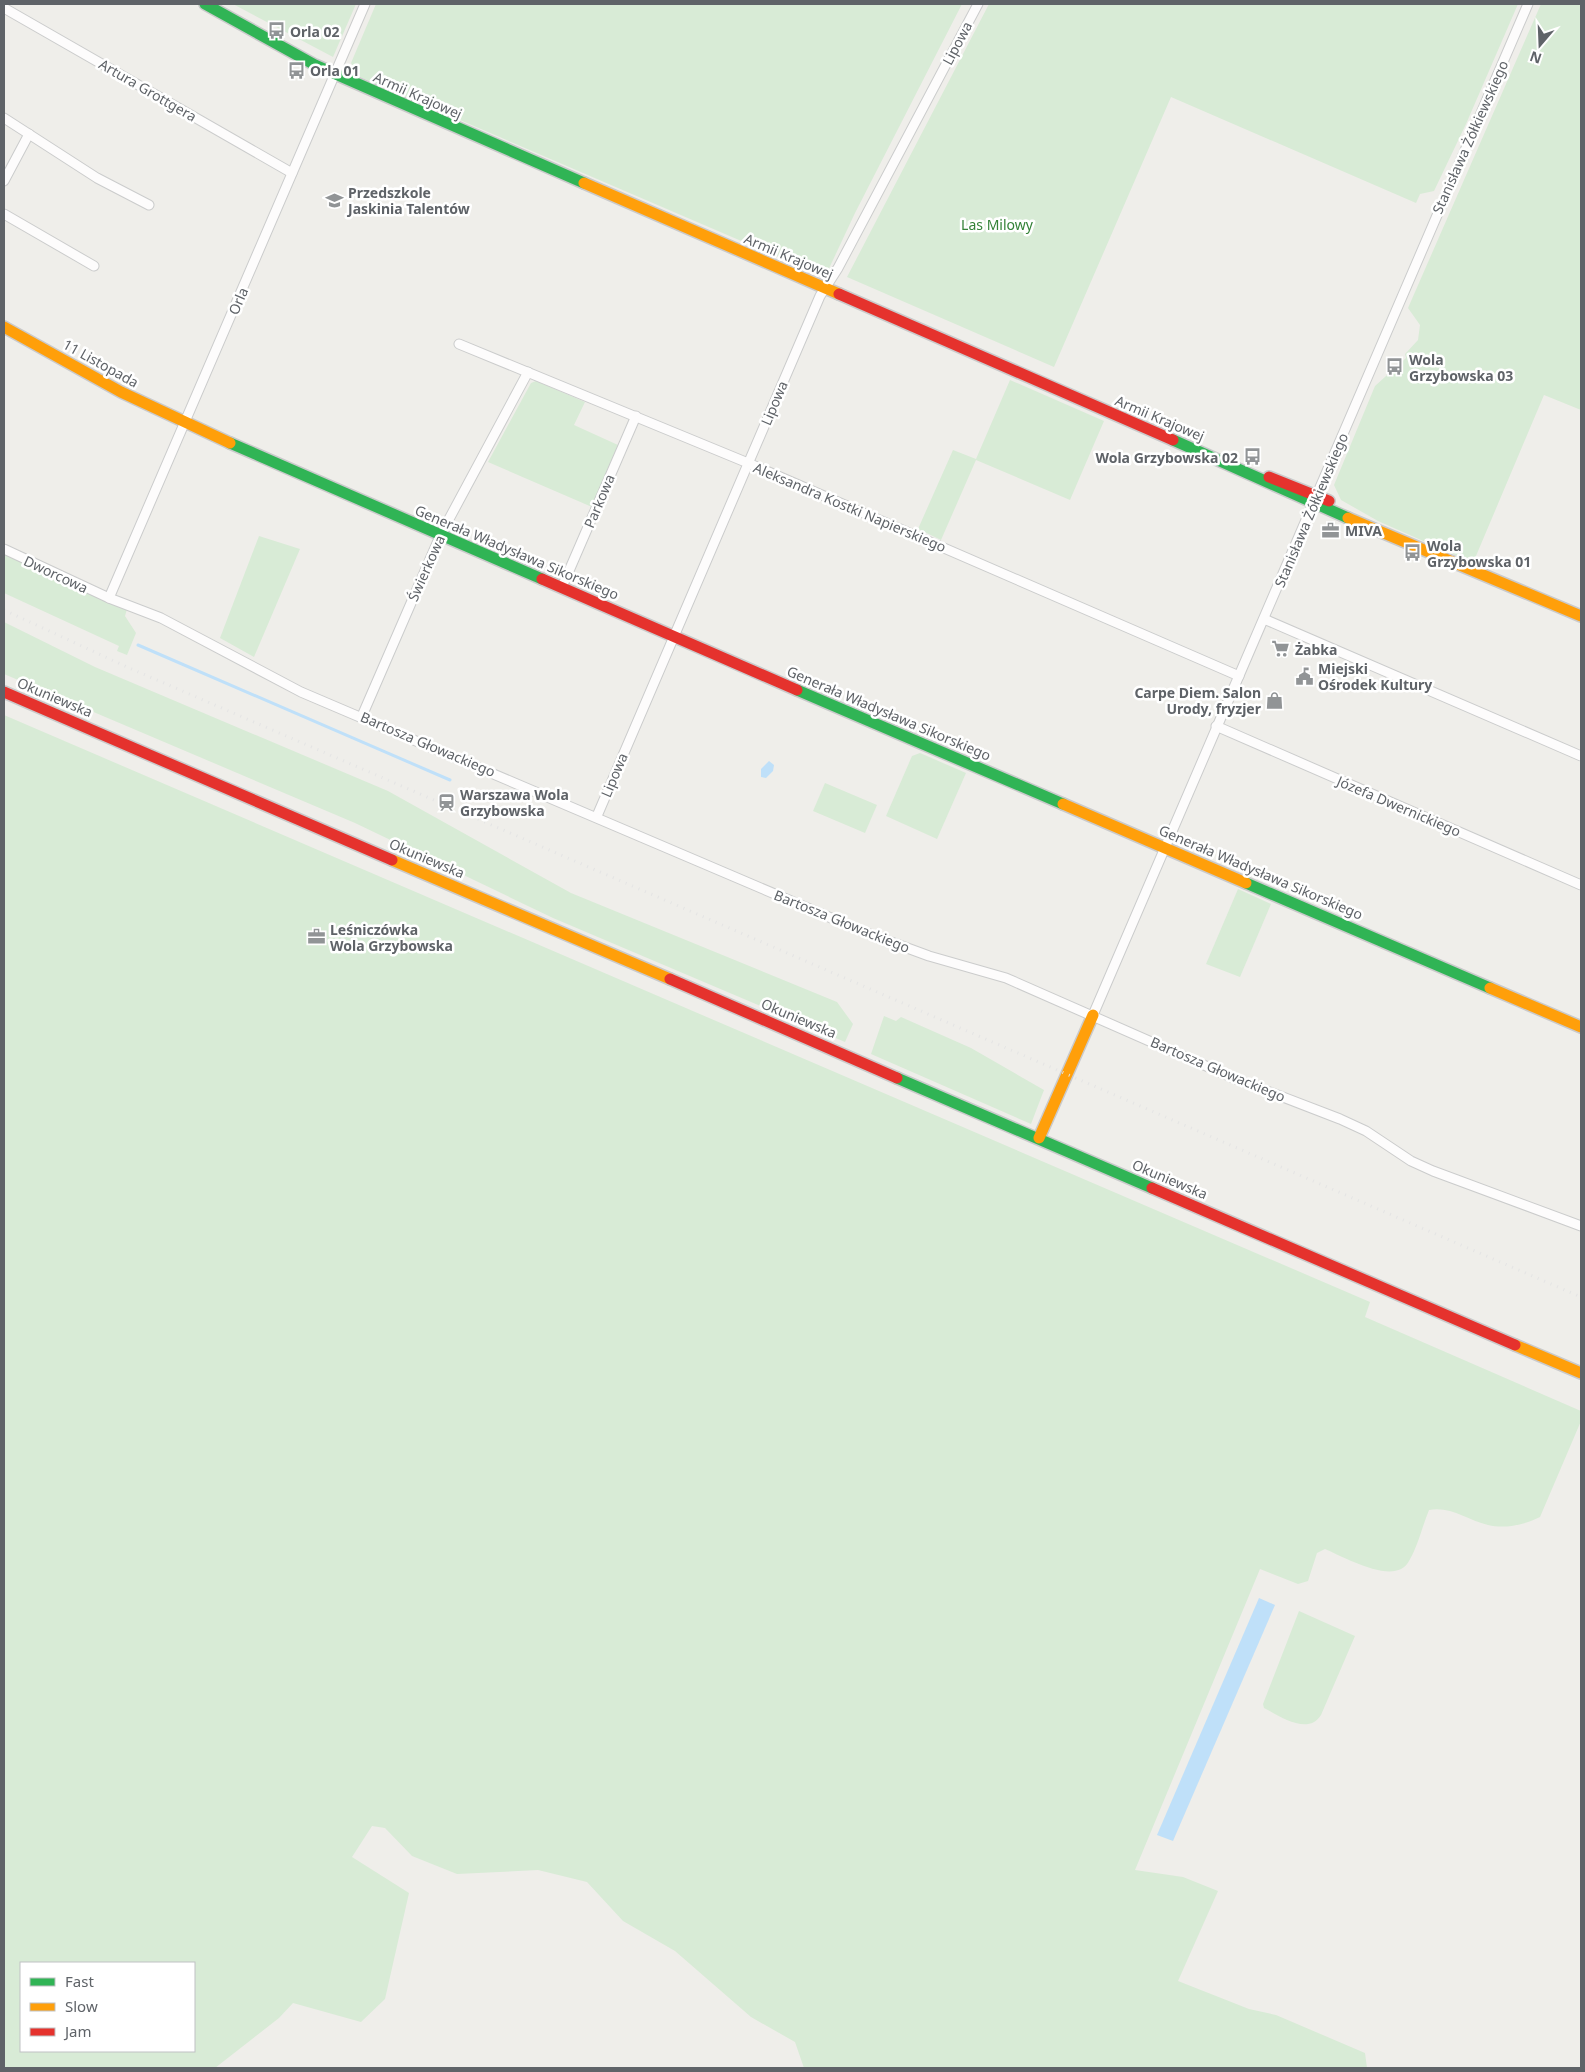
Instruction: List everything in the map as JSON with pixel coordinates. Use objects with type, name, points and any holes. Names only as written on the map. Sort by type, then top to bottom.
[{"type":"street","name":"Armii Krajowej","points":[[205,4],[336,75],[1231,465],[1315,500],[1353,512],[1377,528],[1581,616]]},
{"type":"street","name":"Orla","points":[[109,598],[186,424],[365,4]]},
{"type":"street","name":"Lipowa","points":[[597,816],[825,288],[978,4]]},
{"type":"street","name":"Stanisława Żółkiewskiego","points":[[1093,1015],[1528,4]]},
{"type":"street","name":"Artura Grottgera","points":[[4,8],[292,173]]},
{"type":"street","points":[[4,118],[97,178],[149,205]]},
{"type":"street","points":[[4,181],[29,134]]},
{"type":"street","points":[[4,214],[94,266]]},
{"type":"street","name":"11 Listopada","points":[[4,327],[121,392],[186,424]]},
{"type":"street","name":"Aleksandra Kostki Napierskiego","points":[[459,344],[748,463],[1239,676]]},
{"type":"street","name":"Świerkowa","points":[[362,716],[441,534],[528,372]]},
{"type":"street","name":"Parkowa","points":[[562,588],[636,416]]},
{"type":"street","name":"Generała Władysława Sikorskiego","points":[[186,424],[674,637],[1581,1027]]},
{"type":"street","name":"Dworcowa","points":[[4,549],[109,598]]},
{"type":"street","name":"Bartosza Głowackiego","points":[[109,598],[161,618],[278,681],[597,816],[702,864],[872,935],[929,956],[1006,978],[1231,1077],[1340,1119],[1366,1131],[1411,1161],[1448,1178],[1581,1226]]},
{"type":"street","points":[[1264,619],[1581,756]]},
{"type":"street","name":"Okuniewska","points":[[4,692],[1581,1373]]},
{"type":"street","name":"Józefa Dwernickiego","points":[[1216,726],[1581,885]]},
{"type":"street","points":[[1039,1138],[1093,1015]]},
{"type":"green space","points":[[233,4],[356,4],[333,57]]},
{"type":"green space","points":[[376,4],[962,4],[855,213],[825,277],[360,77],[351,63]]},
{"type":"green space","name":"Las Milowy","points":[[989,4],[1518,4],[1466,124],[1434,191],[1420,194],[1416,203],[1171,97],[1054,367],[847,277]]},
{"type":"green space","points":[[1541,4],[1581,4],[1581,410],[1544,395],[1473,563],[1378,521],[1341,500],[1334,485],[1375,386],[1406,358],[1405,354],[1418,340],[1420,325],[1408,308]]},
{"type":"green space","points":[[1010,380],[1104,421],[1070,500],[976,460],[941,540],[918,529],[953,450],[976,459]]},
{"type":"green space","points":[[536,381],[585,402],[574,425],[618,445],[592,507],[488,462],[531,383]]},
{"type":"green space","points":[[259,536],[300,549],[254,657],[220,638]]},
{"type":"green space","points":[[4,554],[127,609],[125,616],[136,633],[127,655],[117,651],[119,646],[4,593]]},
{"type":"green space","points":[[4,622],[95,667],[388,791],[571,893],[837,1002],[853,1024],[845,1042],[553,918],[355,823],[4,674]]},
{"type":"green space","points":[[4,715],[1370,1302],[1365,1317],[1581,1411],[1581,1421],[1540,1517],[1521,1524],[1501,1527],[1480,1523],[1445,1510],[1429,1510],[1412,1555],[1402,1568],[1393,1571],[1382,1571],[1369,1568],[1325,1549],[1317,1553],[1308,1581],[1298,1584],[1260,1569],[1135,1870],[1183,1877],[1218,1891],[1178,1981],[1249,2009],[1276,2015],[1365,2053],[1367,2068],[804,2068],[795,2042],[751,2017],[675,1951],[623,1921],[587,1882],[538,1870],[457,1874],[412,1856],[385,1828],[372,1826],[352,1857],[409,1893],[385,1999],[361,2022],[293,2003],[279,2018],[215,2068],[4,2068]]},
{"type":"green space","points":[[920,753],[966,773],[937,839],[886,816],[912,756]]},
{"type":"green space","points":[[825,783],[877,805],[865,833],[813,811]]},
{"type":"green space","points":[[1238,889],[1271,904],[1240,977],[1206,964]]},
{"type":"green space","points":[[884,1016],[896,1021],[901,1017],[971,1048],[1044,1090],[1031,1124],[871,1054]]},
{"type":"green space","points":[[1299,1611],[1355,1636],[1321,1715],[1309,1724],[1301,1724],[1286,1719],[1264,1708],[1263,1704]]},
{"type":"water","points":[[769,761],[774,765],[773,771],[766,778],[761,777],[761,769]]},
{"type":"water","points":[[1259,1598],[1275,1605],[1173,1841],[1157,1835]]},
{"type":"waterway","points":[[138,645],[450,780]]},
{"type":"railway","points":[[4,610],[127,667],[1581,1297]]},
{"type":"traffic: fast","points":[[205,4],[315,65],[584,183]]},
{"type":"traffic: fast","points":[[1173,440],[1348,518]]},
{"type":"traffic: fast","points":[[230,443],[542,579]]},
{"type":"traffic: fast","points":[[797,690],[1063,804]]},
{"type":"traffic: fast","points":[[1246,883],[1490,988]]},
{"type":"traffic: fast","points":[[897,1078],[1152,1188]]},
{"type":"traffic: slow","points":[[584,183],[839,294]]},
{"type":"traffic: slow","points":[[4,327],[121,392],[230,443]]},
{"type":"traffic: slow","points":[[1348,518],[1581,616]]},
{"type":"traffic: slow","points":[[1063,804],[1246,883]]},
{"type":"traffic: slow","points":[[392,860],[670,979]]},
{"type":"traffic: slow","points":[[1490,988],[1581,1027]]},
{"type":"traffic: slow","points":[[1039,1138],[1093,1015]]},
{"type":"traffic: slow","points":[[1515,1345],[1581,1373]]},
{"type":"traffic: jam","points":[[839,294],[1173,440]]},
{"type":"traffic: jam","points":[[1269,477],[1329,501]]},
{"type":"traffic: jam","points":[[542,579],[797,690]]},
{"type":"traffic: jam","points":[[4,692],[392,860]]},
{"type":"traffic: jam","points":[[670,979],[897,1078]]},
{"type":"traffic: jam","points":[[1152,1188],[1515,1345]]},
{"type":"place","name":"Orla 02","points":[[276,31]]},
{"type":"place","name":"Orla 01","points":[[296,70]]},
{"type":"place","name":"Przedszkole Jaskinia Talentów","points":[[334,200]]},
{"type":"place","name":"Wola Grzybowska 03","points":[[1395,367]]},
{"type":"place","name":"Wola Grzybowska 02","points":[[1252,457]]},
{"type":"place","name":"MIVA","points":[[1331,530]]},
{"type":"place","name":"Wola Grzybowska 01","points":[[1413,553]]},
{"type":"place","name":"Żabka","points":[[1281,649]]},
{"type":"place","name":"Miejski Ośrodek Kultury","points":[[1304,676]]},
{"type":"place","name":"Carpe Diem. Salon Urody, fryzjer","points":[[1275,700]]},
{"type":"place","name":"Warszawa Wola Grzybowska","points":[[446,802]]},
{"type":"place","name":"Leśniczówka Wola Grzybowska","points":[[316,937]]}]
